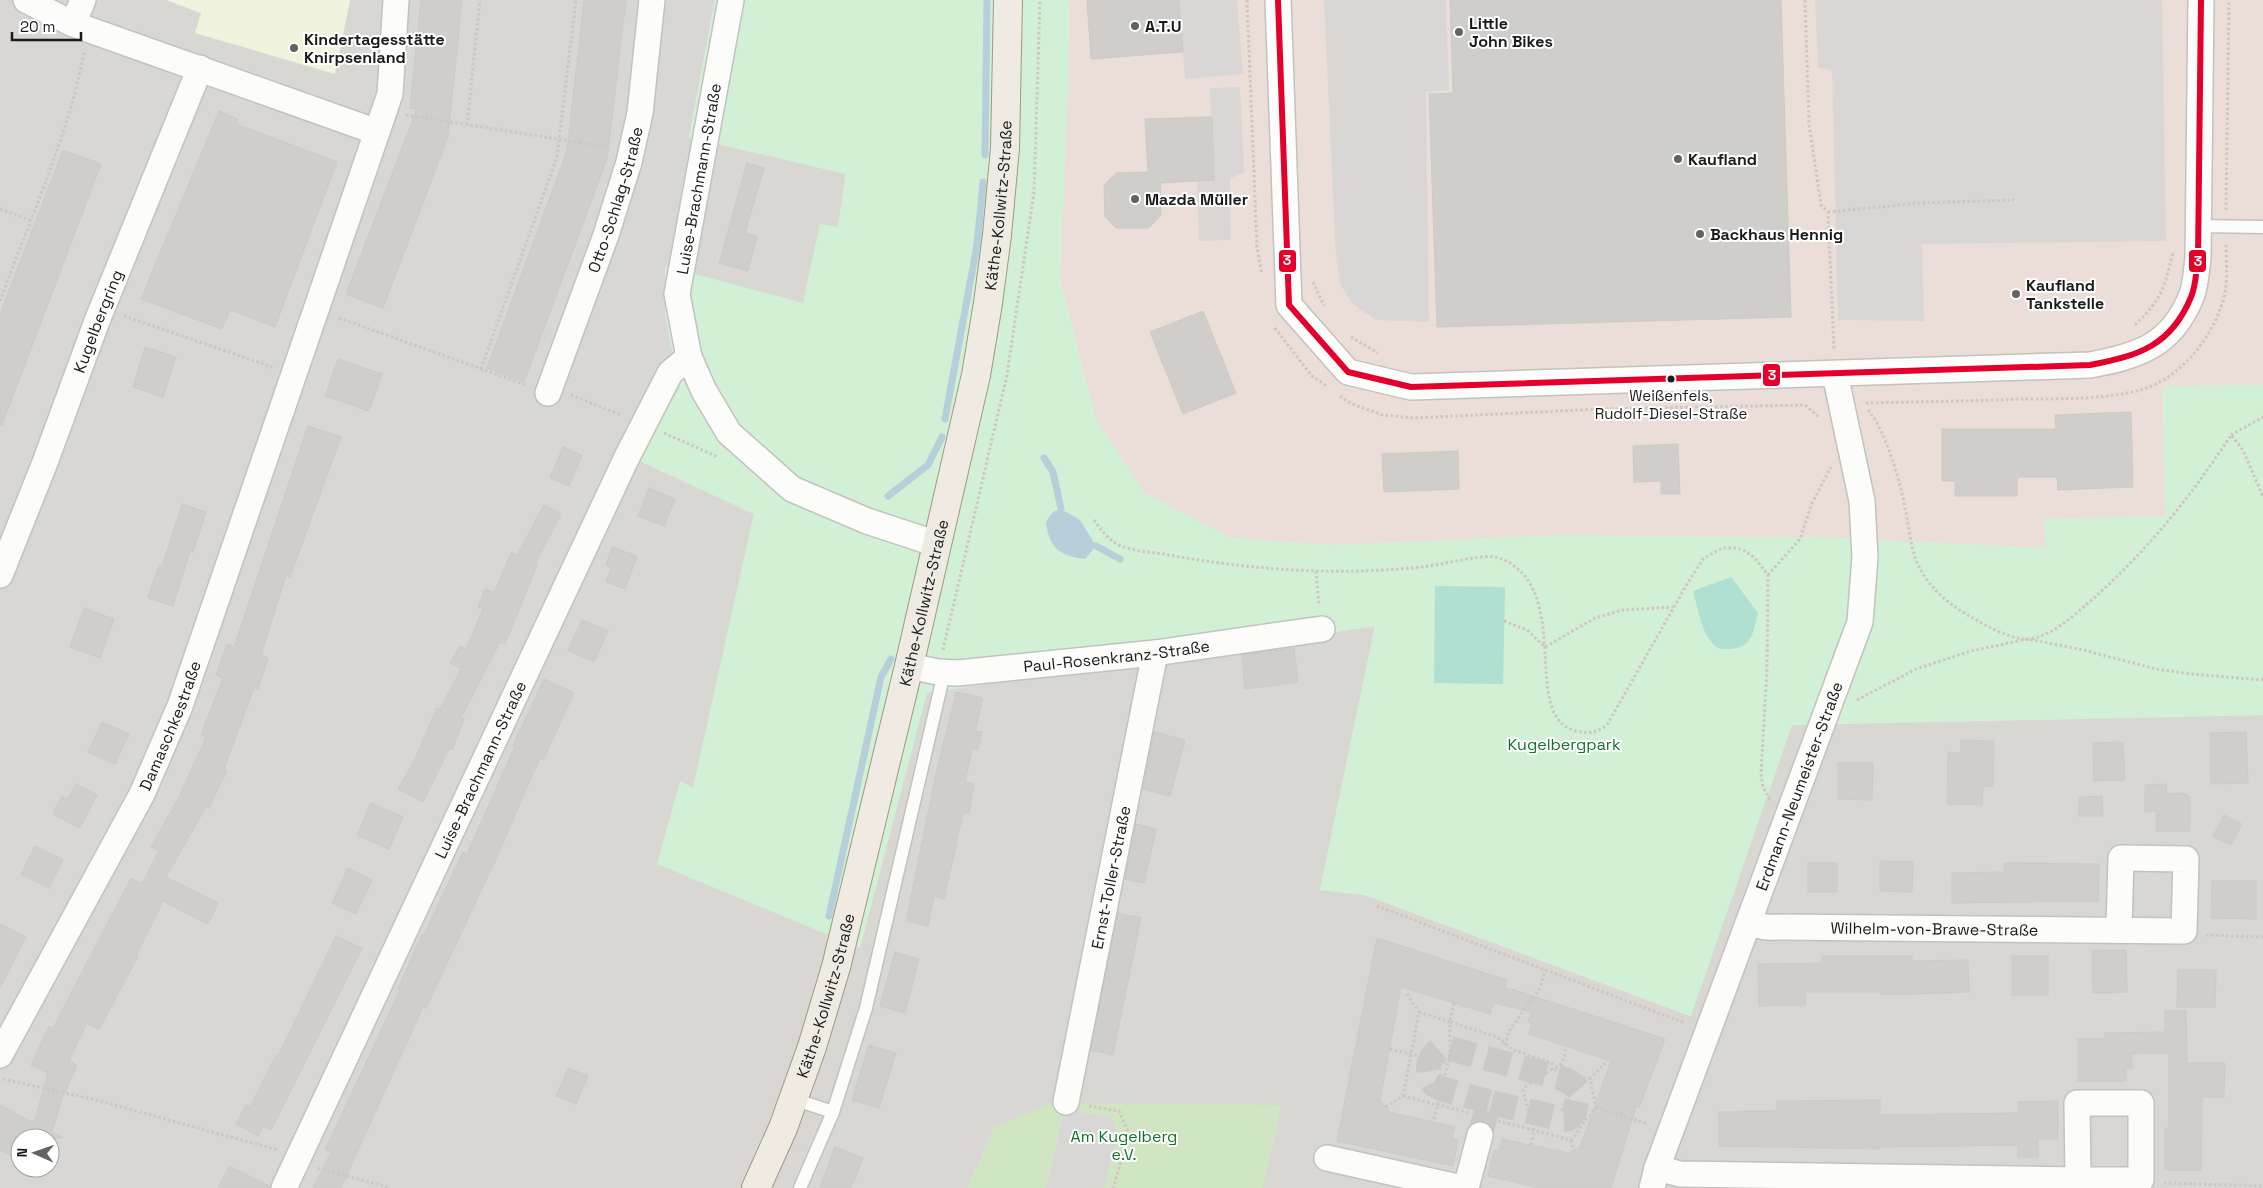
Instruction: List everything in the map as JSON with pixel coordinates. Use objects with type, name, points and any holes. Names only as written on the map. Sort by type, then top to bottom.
[{"type":"main road","name":"Käthe-Kollwitz-Straße","points":[[756,1188],[783,1128],[812,1047],[836,967],[910,666],[976,375],[990,293],[1005,148],[1008,0]]},
{"type":"street","points":[[26,0],[81,27],[200,68],[380,122]]},
{"type":"street","points":[[81,27],[83,0]]},
{"type":"street","points":[[317,310],[390,94],[396,0]]},
{"type":"street","name":"Otto-Schlag-Straße","points":[[549,390],[606,235],[631,151],[640,113],[652,0]]},
{"type":"street","name":"Luise-Brachmann-Straße","points":[[732,0],[678,294],[689,357],[704,391],[729,433],[792,489],[867,521],[937,544]]},
{"type":"street","points":[[1278,0],[1289,305],[1348,372],[1412,387],[1633,378],[1830,364],[2090,365],[2123,359],[2152,347],[2175,326],[2192,296],[2198,259],[2201,0]]},
{"type":"street","name":"Kugelbergring","points":[[0,575],[102,308],[200,68]]},
{"type":"street","name":"Damaschkestraße","points":[[0,1055],[142,794],[161,754],[180,706],[317,310]]},
{"type":"street","name":"Luise-Brachmann-Straße","points":[[284,1188],[644,424],[670,373],[689,357]]},
{"type":"street","name":"Erdmann-Neumeister-Straße","points":[[1655,1178],[1860,622],[1865,556],[1862,501],[1842,404],[1830,364]]},
{"type":"street","name":"Paul-Rosenkranz-Straße","points":[[910,666],[944,673],[958,673],[1155,653],[1321,620]]},
{"type":"street","name":"Ernst-Toller-Straße","points":[[1066,1102],[1155,653]]},
{"type":"street","points":[[2119,929],[2121,858],[2186,859],[2184,931]]},
{"type":"street","name":"Wilhelm-von-Brawe-Straße","points":[[1750,923],[1765,927],[2184,931]]},
{"type":"street","points":[[1655,1178],[1680,1174],[2078,1180],[2141,1180],[2141,1103],[2077,1103],[2078,1180]]},
{"type":"street","points":[[1466,1188],[1481,1122]]},
{"type":"street","points":[[1327,1158],[1462,1188]]},
{"type":"lane","points":[[2198,226],[2263,227]]},
{"type":"lane","points":[[800,1188],[832,1112],[866,1008],[944,673]]},
{"type":"lane","points":[[793,1099],[832,1112]]},
{"type":"path","points":[[467,125],[480,0]]},
{"type":"path","points":[[481,369],[557,156],[576,0]]},
{"type":"path","points":[[1247,0],[1258,248],[1263,277]]},
{"type":"path","points":[[1805,0],[1808,124],[1821,205],[1828,212],[1834,354],[1830,364]]},
{"type":"path","points":[[2230,0],[2225,291],[2218,315],[2204,340],[2182,365],[2156,384],[2123,393],[2068,398],[1862,403],[1871,414],[1888,448],[1904,503],[1916,560],[1926,578],[1937,592],[1956,609],[2004,633],[2083,650],[2156,669],[2263,680]]},
{"type":"path","points":[[0,300],[57,148],[80,73],[81,27]]},
{"type":"path","points":[[380,122],[467,125],[631,151]]},
{"type":"path","points":[[1828,212],[1920,203],[2014,200]]},
{"type":"path","points":[[0,209],[30,220]]},
{"type":"path","points":[[2128,332],[2148,312],[2164,290],[2174,243]]},
{"type":"path","points":[[1313,281],[1322,304],[1328,311]]},
{"type":"path","points":[[102,308],[294,375]]},
{"type":"path","points":[[317,310],[481,369],[549,390],[644,424],[724,460]]},
{"type":"path","points":[[1273,326],[1312,376],[1328,387]]},
{"type":"path","points":[[1345,330],[1351,337],[1380,354]]},
{"type":"path","points":[[1335,392],[1350,403],[1382,415],[1414,418],[1600,409],[1842,404]]},
{"type":"path","points":[[1805,405],[1824,422]]},
{"type":"path","points":[[1824,722],[1857,700],[1916,670],[1971,651],[2048,633],[2072,617],[2107,587],[2143,551],[2202,479],[2230,434],[2263,417]]},
{"type":"path","points":[[2230,434],[2243,450],[2263,497]]},
{"type":"path","points":[[1768,575],[1800,539],[1812,503],[1830,468],[1835,464]]},
{"type":"path","points":[[1094,520],[1105,536],[1122,546],[1199,561],[1261,568],[1316,571],[1384,570],[1423,567],[1469,558],[1497,557],[1520,570],[1537,595],[1541,609],[1549,703],[1553,714],[1560,724],[1571,730],[1585,733],[1598,732],[1607,725],[1703,559],[1722,548],[1729,547],[1745,551],[1755,558],[1768,575],[1768,668],[1761,775],[1762,787],[1774,804]]},
{"type":"path","points":[[1316,571],[1321,620]]},
{"type":"path","points":[[1545,647],[1595,618],[1623,610],[1674,607]]},
{"type":"path","points":[[920,619],[949,626]]},
{"type":"path","points":[[1504,621],[1527,630],[1545,647]]},
{"type":"path","points":[[1377,906],[1691,1025]]},
{"type":"path","points":[[2184,931],[2202,935],[2263,937]]},
{"type":"path","points":[[1505,1045],[1509,1031],[1540,988],[1545,970]]},
{"type":"path","points":[[1406,993],[1419,1012],[1497,1037],[1513,1050],[1552,1063],[1552,1069]]},
{"type":"path","points":[[1434,1119],[1450,1056],[1450,1022],[1454,1003]]},
{"type":"path","points":[[1403,1096],[1419,1012]]},
{"type":"path","points":[[1531,1145],[1534,1131],[1523,1091],[1524,1088],[1552,1069],[1560,1066],[1564,1061],[1566,1046]]},
{"type":"path","points":[[1390,1048],[1448,1064]]},
{"type":"path","points":[[1590,1079],[1605,1064]]},
{"type":"path","points":[[1552,1069],[1590,1079]]},
{"type":"path","points":[[0,1078],[96,1100],[390,1188]]},
{"type":"path","points":[[1573,1150],[1571,1140],[1596,1107],[1590,1079]]},
{"type":"path","points":[[1386,1107],[1403,1096],[1439,1104],[1481,1122],[1534,1131],[1571,1140]]},
{"type":"path","points":[[1066,1102],[1119,1111],[1129,1134],[1113,1188]]},
{"type":"path","points":[[1596,1107],[1654,1126]]},
{"type":"path","points":[[2141,1180],[2151,1183],[2263,1186]]},
{"type":"shaded area","points":[[0,0],[715,0],[689,137],[846,174],[838,227],[820,225],[803,304],[665,267],[665,315],[680,387],[638,460],[754,514],[693,789],[681,781],[860,948],[926,693],[1375,626],[1320,890],[1365,895],[1690,1016],[1792,725],[2263,715],[2263,1188],[0,1188]]},
{"type":"shaded area","name":"Kindertagesstätte Knirpsenland","points":[[166,0],[350,0],[335,74],[195,33],[201,13]]},
{"type":"shaded area","points":[[373,0],[390,0],[386,35],[370,33]]},
{"type":"shaded area","points":[[1069,0],[2263,0],[2263,385],[2163,386],[2165,516],[2044,519],[2046,548],[1843,538],[1563,535],[1332,545],[1232,538],[1145,493],[1096,419],[1060,280],[1068,87]]},
{"type":"shaded area","points":[[1179,0],[1237,0],[1243,74],[1185,79]]},
{"type":"shaded area","points":[[1324,0],[1446,0],[1449,90],[1426,92],[1429,322],[1376,320],[1353,304],[1341,286],[1336,258]]},
{"type":"shaded area","points":[[1815,0],[2162,0],[2166,241],[1922,244],[1924,321],[1838,320],[1832,71],[1818,67]]},
{"type":"shaded area","points":[[1240,87],[1244,172],[1230,179],[1231,240],[1199,241],[1197,181],[1214,179],[1210,88]]},
{"type":"shaded area","points":[[184,123],[199,129],[132,295],[117,289]]},
{"type":"shaded area","points":[[1731,577],[1758,613],[1753,633],[1747,643],[1736,648],[1722,649],[1714,645],[1706,633],[1700,620],[1693,591]]},
{"type":"shaded area","points":[[1435,586],[1505,587],[1503,684],[1434,683]]},
{"type":"shaded area","points":[[2121,858],[2186,859],[2184,931],[2119,929]]},
{"type":"shaded area","points":[[1066,1102],[1078,1112],[1111,1117],[1118,1134],[1104,1188],[1046,1188]]},
{"type":"shaded area","points":[[2077,1103],[2141,1103],[2141,1180],[2078,1180]]},
{"type":"green space","name":"Kugelbergpark","points":[[715,0],[1069,0],[1068,87],[1060,280],[1096,419],[1145,493],[1232,538],[1332,545],[1563,535],[1843,538],[2045,548],[2044,519],[2165,516],[2163,386],[2263,385],[2263,715],[1792,725],[1691,1016],[1365,895],[1320,890],[1375,626],[927,693],[860,948],[657,864],[680,781],[693,788],[754,514],[638,460],[680,387],[665,315],[665,266],[803,303],[820,224],[838,227],[846,174],[689,137]]},
{"type":"green space","name":"Am Kugelberg e.V.","points":[[1051,1103],[1281,1105],[1263,1188],[967,1188],[994,1128]]},
{"type":"water","points":[[1061,509],[1080,520],[1096,546],[1085,559],[1063,553],[1058,550],[1050,539],[1046,523],[1051,514]]},
{"type":"building","points":[[421,0],[462,0],[448,137],[383,308],[346,294],[417,109],[410,108]]},
{"type":"building","points":[[584,0],[626,0],[607,159],[524,382],[487,368],[567,151]]},
{"type":"building","name":"A.T.U","points":[[1087,0],[1179,0],[1183,52],[1091,59]]},
{"type":"building","name":"Kaufland","points":[[1450,0],[1781,0],[1791,317],[1437,327],[1429,94],[1453,93]]},
{"type":"building","points":[[219,111],[238,119],[236,124],[337,162],[275,327],[230,310],[222,329],[141,299]]},
{"type":"building","points":[[1212,117],[1214,180],[1160,183],[1161,215],[1149,228],[1116,228],[1105,217],[1104,185],[1116,173],[1148,172],[1145,119]]},
{"type":"building","points":[[63,150],[101,164],[2,425],[0,425],[0,314]]},
{"type":"building","points":[[747,163],[764,168],[745,233],[757,236],[748,271],[719,263]]},
{"type":"building","points":[[1203,311],[1236,393],[1183,414],[1150,332]]},
{"type":"building","points":[[145,347],[176,357],[163,397],[133,387]]},
{"type":"building","points":[[338,359],[382,374],[369,411],[325,396]]},
{"type":"building","points":[[2131,412],[2133,487],[2058,490],[2057,477],[2017,477],[2017,496],[1955,496],[1955,481],[1942,481],[1942,429],[2056,429],[2055,415]]},
{"type":"building","points":[[308,426],[341,437],[290,577],[286,575],[261,655],[268,658],[258,689],[254,688],[224,769],[227,770],[209,808],[206,807],[166,877],[218,903],[208,924],[163,901],[136,955],[138,956],[99,1030],[87,1023],[69,1060],[77,1066],[63,1096],[53,1128],[10,1128],[10,1156],[0,1150],[0,1105],[34,1123],[48,1073],[31,1065],[49,1026],[53,1028],[131,878],[142,884],[159,851],[151,847],[180,795],[206,737],[201,735],[223,678],[216,675],[227,644],[234,647]]},
{"type":"building","points":[[1678,444],[1680,494],[1661,494],[1661,481],[1634,482],[1633,446]]},
{"type":"building","points":[[563,447],[582,455],[569,486],[550,478]]},
{"type":"building","points":[[1458,451],[1459,489],[1384,492],[1382,454]]},
{"type":"building","points":[[649,488],[675,499],[664,526],[638,516]]},
{"type":"building","points":[[182,504],[206,512],[193,552],[190,551],[173,606],[148,598],[159,565],[162,566]]},
{"type":"building","points":[[544,505],[561,514],[535,564],[537,565],[505,644],[500,642],[461,718],[464,719],[452,750],[449,749],[423,802],[398,789],[415,759],[437,708],[440,709],[461,669],[450,663],[460,646],[466,649],[483,609],[478,607],[485,589],[494,593],[511,553],[517,555]]},
{"type":"building","points":[[612,547],[637,556],[625,589],[606,582],[612,567],[606,565]]},
{"type":"building","points":[[84,608],[114,619],[100,658],[70,647]]},
{"type":"building","points":[[582,620],[608,631],[594,662],[568,650]]},
{"type":"building","points":[[1294,648],[1298,682],[1245,689],[1242,655]]},
{"type":"building","points":[[544,679],[574,693],[543,760],[540,758],[495,861],[426,1008],[423,1007],[341,1188],[313,1188],[331,1152],[325,1150],[400,990],[398,989],[422,934],[424,935],[463,852],[467,854],[515,746],[513,745]]},
{"type":"building","points":[[956,692],[983,698],[975,731],[982,732],[978,749],[972,748],[965,782],[974,784],[969,813],[963,813],[944,899],[934,896],[928,926],[906,921],[938,764]]},
{"type":"building","points":[[102,722],[129,734],[115,764],[88,752]]},
{"type":"building","points":[[1154,732],[1185,740],[1170,796],[1143,789]]},
{"type":"building","points":[[2246,732],[2248,783],[2211,784],[2210,733]]},
{"type":"building","points":[[1961,740],[1994,741],[1993,786],[1983,786],[1982,805],[1947,804],[1948,752],[1961,753]]},
{"type":"building","points":[[2123,742],[2125,780],[2094,781],[2093,743]]},
{"type":"building","points":[[1838,763],[1873,763],[1872,800],[1838,799]]},
{"type":"building","points":[[76,784],[97,795],[80,828],[53,814],[62,796],[68,799]]},
{"type":"building","points":[[2166,784],[2167,794],[2183,793],[2190,797],[2190,831],[2156,831],[2156,811],[2145,812],[2145,785]]},
{"type":"building","points":[[2102,796],[2103,816],[2079,816],[2079,797]]},
{"type":"building","points":[[371,803],[403,817],[389,849],[357,835]]},
{"type":"building","points":[[2224,815],[2242,824],[2231,845],[2213,836]]},
{"type":"building","points":[[1136,824],[1156,829],[1144,883],[1125,879]]},
{"type":"building","points":[[35,846],[63,860],[49,888],[21,874]]},
{"type":"building","points":[[1880,861],[1913,862],[1912,892],[1880,891]]},
{"type":"building","points":[[1808,863],[1837,863],[1837,892],[1808,892]]},
{"type":"building","points":[[2004,863],[2099,864],[2098,901],[1952,903],[1952,873],[2004,872]]},
{"type":"building","points":[[348,868],[372,880],[356,914],[332,903]]},
{"type":"building","points":[[2212,881],[2256,881],[2256,919],[2211,918]]},
{"type":"building","points":[[1118,913],[1141,918],[1113,1055],[1091,1050]]},
{"type":"building","points":[[0,924],[26,937],[0,988]]},
{"type":"building","points":[[336,936],[362,948],[271,1130],[263,1126],[258,1136],[236,1124],[246,1105],[250,1107],[276,1055],[278,1056]]},
{"type":"building","points":[[1377,938],[1507,980],[1505,987],[1665,1039],[1639,1108],[1636,1107],[1611,1188],[1539,1188],[1488,1176],[1494,1150],[1499,1151],[1502,1139],[1568,1153],[1580,1147],[1611,1061],[1529,1034],[1532,1023],[1528,1022],[1531,1012],[1493,1003],[1490,1014],[1401,987],[1380,1100],[1390,1112],[1455,1127],[1452,1139],[1458,1140],[1453,1166],[1337,1141]]},
{"type":"building","points":[[2092,950],[2126,950],[2127,992],[2093,993]]},
{"type":"building","points":[[895,952],[919,959],[905,1013],[880,1006]]},
{"type":"building","points":[[1822,956],[1912,956],[1912,961],[1968,960],[1969,992],[1880,994],[1880,992],[1805,992],[1806,1005],[1759,1006],[1758,964],[1822,963]]},
{"type":"building","points":[[2012,956],[2048,956],[2048,995],[2012,995]]},
{"type":"building","points":[[2178,970],[2216,970],[2215,1007],[2177,1007]]},
{"type":"building","points":[[2186,1010],[2187,1063],[2225,1063],[2224,1097],[2202,1097],[2201,1170],[2165,1170],[2165,1128],[2169,1128],[2169,1053],[2132,1054],[2132,1068],[2126,1068],[2126,1081],[2078,1081],[2078,1039],[2105,1039],[2104,1033],[2165,1032],[2165,1011]]},
{"type":"building","points":[[869,1045],[896,1053],[879,1108],[852,1100]]},
{"type":"building","points":[[568,1068],[588,1076],[576,1104],[556,1096]]},
{"type":"building","points":[[1880,1100],[1880,1115],[2018,1113],[2018,1102],[2058,1101],[2058,1139],[2038,1139],[2038,1157],[2018,1157],[2018,1145],[1880,1147],[1880,1149],[1719,1146],[1719,1112],[1777,1111],[1777,1101]]},
{"type":"building","points":[[835,1147],[863,1158],[850,1188],[820,1188]]},
{"type":"building","points":[[229,1166],[270,1186],[270,1188],[218,1188]]},
{"type":"waterway","points":[[985,155],[987,0]]},
{"type":"waterway","points":[[945,419],[977,245],[983,182]]},
{"type":"waterway","points":[[888,496],[928,465],[942,437]]},
{"type":"waterway","points":[[1044,458],[1053,472],[1061,509]]},
{"type":"waterway","points":[[1096,546],[1120,559]]},
{"type":"waterway","points":[[829,916],[881,677],[891,659]]},
{"type":"tunnel","points":[[1480,1135],[1489,1102],[1568,1119],[1574,1114],[1579,1091],[1573,1084],[1564,1079],[1448,1048],[1439,1049],[1435,1053],[1429,1065],[1429,1074],[1433,1084],[1442,1089],[1489,1102]]},
{"type":"transit line","name":"3","points":[[1278,0],[1289,305],[1348,372],[1411,387],[2090,365],[2107,362],[2151,346],[2163,338],[2183,314],[2193,293],[2196,278],[2198,259],[2201,0]]},
{"type":"place","name":"A.T.U","points":[[1135,26]]},
{"type":"place","name":"Little John Bikes","points":[[1459,32]]},
{"type":"place","name":"Kindertagesstätte Knirpsenland","points":[[294,48]]},
{"type":"place","name":"Kaufland","points":[[1678,159]]},
{"type":"place","name":"Mazda Müller","points":[[1135,199]]},
{"type":"place","name":"Backhaus Hennig","points":[[1700,234]]},
{"type":"place","name":"Kaufland Tankstelle","points":[[2016,294]]},
{"type":"place","name":"Weißenfels, Rudolf-Diesel-Straße","points":[[1671,379]]}]
